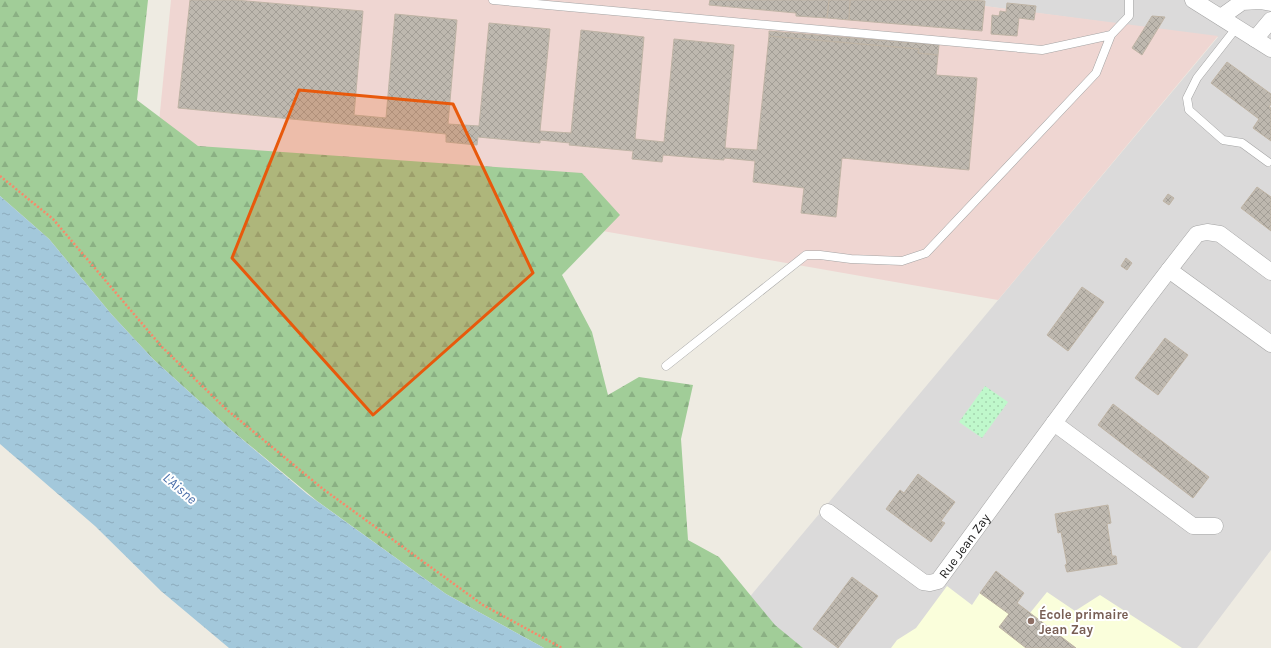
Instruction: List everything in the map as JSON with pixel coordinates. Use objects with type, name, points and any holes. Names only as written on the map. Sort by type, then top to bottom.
[{"type":"street","points":[[1193,0],[1271,49]]},
{"type":"street","points":[[1221,17],[1242,2],[1260,1],[1271,3]]},
{"type":"street","points":[[1255,39],[1271,20]]},
{"type":"street","name":"Rue Jean Zay","points":[[828,512],[922,582],[930,583],[938,580],[1168,270],[1197,234],[1207,232],[1220,234],[1271,272]]},
{"type":"street","points":[[1168,270],[1271,344]]},
{"type":"street","points":[[1054,423],[1193,526],[1215,526]]},
{"type":"lane","points":[[493,0],[1042,50],[1111,35]]},
{"type":"lane","points":[[666,366],[806,255],[902,261],[926,252],[1096,73],[1111,35],[1129,16],[1130,0]]},
{"type":"lane","points":[[1236,27],[1197,78],[1187,98],[1188,110],[1223,140],[1242,143],[1268,162]]},
{"type":"path","points":[[0,176],[53,219],[162,347],[226,408],[323,489],[483,605],[562,648]]},
{"type":"highlighted area","points":[[299,90],[453,104],[533,273],[373,415],[232,258]]},
{"type":"shaded area","points":[[171,0],[938,0],[1218,36],[998,300],[156,153]]},
{"type":"shaded area","points":[[938,0],[1271,0],[1271,550],[1197,648],[707,648],[1218,37]]},
{"type":"shaded area","name":"École primaire Jean Zay","points":[[947,586],[972,605],[980,593],[1009,614],[1017,603],[1030,613],[1047,592],[1075,611],[1100,595],[1182,648],[891,648],[897,640],[916,628]]},
{"type":"green space","points":[[0,0],[148,0],[137,100],[198,146],[582,173],[620,215],[562,275],[592,332],[608,395],[639,377],[693,385],[681,439],[688,540],[719,557],[775,625],[803,648],[544,648],[446,594],[317,501],[230,429],[153,359],[112,315],[49,239],[0,196]]},
{"type":"green space","points":[[985,386],[1008,402],[982,438],[959,422]]},
{"type":"water","name":"L'Aisne","points":[[0,196],[49,239],[112,315],[153,359],[230,429],[307,494],[446,594],[544,648],[229,648],[161,591],[95,526],[0,444]]},
{"type":"building","points":[[190,0],[235,0],[363,11],[354,115],[386,118],[395,14],[457,20],[448,124],[479,126],[489,23],[550,29],[540,131],[571,133],[581,30],[644,37],[635,139],[664,142],[674,39],[734,45],[725,148],[757,150],[769,36],[919,49],[918,53],[938,55],[936,75],[977,78],[969,170],[842,158],[836,217],[801,213],[804,188],[753,182],[755,161],[663,155],[662,162],[632,159],[633,151],[569,145],[570,143],[540,140],[540,143],[478,137],[477,145],[446,142],[446,134],[178,108]]},
{"type":"building","points":[[710,0],[829,0],[827,18],[796,16],[796,13],[709,5]]},
{"type":"building","points":[[829,0],[850,0],[849,20],[827,18]]},
{"type":"building","points":[[850,0],[985,1],[982,31],[849,20]]},
{"type":"building","points":[[1007,3],[1036,6],[1034,20],[1019,18],[1017,36],[991,34],[992,15],[999,16],[1000,11],[1006,12]]},
{"type":"building","points":[[1152,16],[1165,17],[1142,55],[1132,48]]},
{"type":"building","points":[[769,31],[939,45],[938,55],[918,53],[919,49],[769,36]]},
{"type":"building","points":[[1227,62],[1271,94],[1271,104],[1269,107],[1271,108],[1271,141],[1253,128],[1259,119],[1211,83]]},
{"type":"building","points":[[1257,187],[1271,197],[1271,231],[1241,208]]},
{"type":"building","points":[[1168,194],[1174,198],[1169,205],[1163,201]]},
{"type":"building","points":[[1126,258],[1132,263],[1127,270],[1121,266]]},
{"type":"building","points":[[1082,287],[1104,302],[1068,351],[1047,335]]},
{"type":"building","points":[[1165,338],[1188,355],[1158,395],[1135,378]]},
{"type":"building","points":[[1113,404],[1209,477],[1193,498],[1098,425]]},
{"type":"building","points":[[918,474],[955,502],[941,521],[945,523],[931,542],[886,509],[900,490],[904,493]]},
{"type":"building","points":[[1108,505],[1111,523],[1107,524],[1112,556],[1116,556],[1117,564],[1067,572],[1061,532],[1058,533],[1055,514]]},
{"type":"building","points":[[996,571],[1024,593],[1017,603],[1076,648],[1026,648],[999,627],[1009,614],[980,593]]},
{"type":"building","points":[[852,577],[878,596],[838,648],[813,629]]},
{"type":"place","name":"École primaire Jean Zay","points":[[1031,621]]}]
